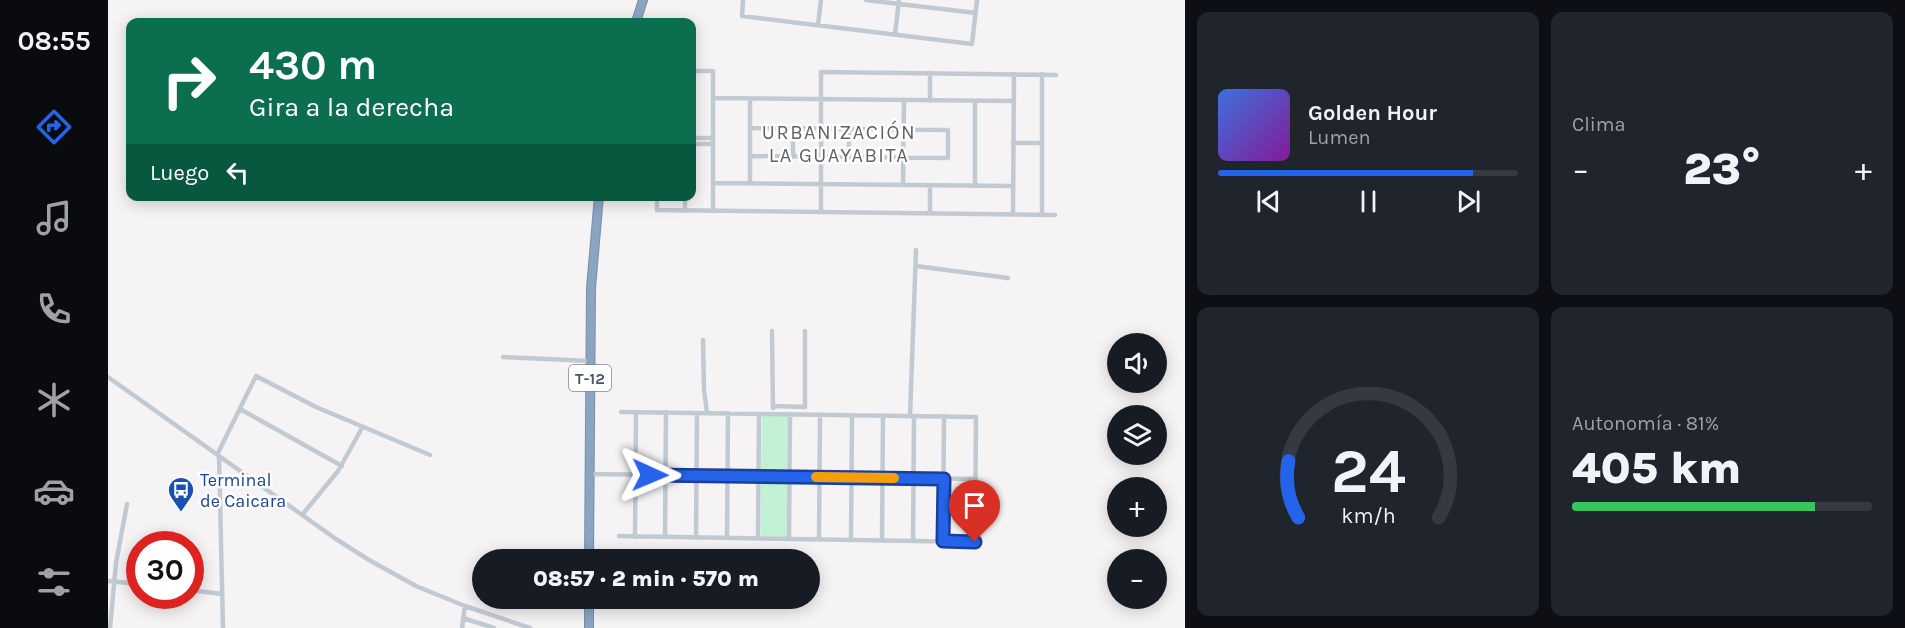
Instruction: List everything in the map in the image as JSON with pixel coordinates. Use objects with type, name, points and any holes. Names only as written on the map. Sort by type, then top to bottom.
[{"type":"highway","points":[[637,18],[643,0]]},
{"type":"highway","name":"T-12","points":[[589,549],[591,288],[599,201]]},
{"type":"highway","points":[[589,609],[589,628]]},
{"type":"street","points":[[743,0],[742,16],[972,44],[977,0]]},
{"type":"street","points":[[818,25],[821,0]]},
{"type":"street","points":[[866,0],[899,2],[976,13]]},
{"type":"street","points":[[895,34],[899,2]]},
{"type":"street","points":[[696,71],[713,71],[713,211]]},
{"type":"street","points":[[820,212],[821,72],[1056,75]]},
{"type":"street","points":[[930,73],[930,101]]},
{"type":"street","points":[[1013,214],[1014,74]]},
{"type":"street","points":[[1042,74],[1042,214]]},
{"type":"street","points":[[713,98],[1014,101]]},
{"type":"street","points":[[750,99],[750,183]]},
{"type":"street","points":[[903,185],[904,100]]},
{"type":"street","points":[[975,101],[975,186]]},
{"type":"street","points":[[750,128],[948,130],[948,158],[750,156]]},
{"type":"street","points":[[793,128],[793,157]]},
{"type":"street","points":[[849,129],[849,157]]},
{"type":"street","points":[[696,139],[713,141]]},
{"type":"street","points":[[696,143],[713,141]]},
{"type":"street","points":[[1014,142],[1042,143]]},
{"type":"street","points":[[713,183],[1013,186]]},
{"type":"street","points":[[930,185],[930,213]]},
{"type":"street","points":[[657,201],[657,210],[685,211],[1055,214]]},
{"type":"street","points":[[685,201],[685,211]]},
{"type":"street","points":[[913,541],[912,416],[916,249]]},
{"type":"street","points":[[915,266],[1008,278]]},
{"type":"street","points":[[772,331],[773,414]]},
{"type":"street","points":[[773,406],[804,406],[805,331]]},
{"type":"street","points":[[703,340],[707,413]]},
{"type":"street","points":[[503,357],[590,361]]},
{"type":"street","points":[[223,628],[218,455],[256,376],[300,400],[430,455]]},
{"type":"street","points":[[108,377],[336,539],[387,571],[465,606],[530,628]]},
{"type":"street","points":[[240,409],[342,466]]},
{"type":"street","points":[[619,536],[975,542],[976,417],[621,412]]},
{"type":"street","points":[[635,537],[636,412]]},
{"type":"street","points":[[665,537],[666,412]]},
{"type":"street","points":[[696,538],[697,413]]},
{"type":"street","points":[[727,538],[728,413]]},
{"type":"street","points":[[758,538],[759,414]]},
{"type":"street","points":[[789,539],[790,414]]},
{"type":"street","points":[[819,539],[820,415]]},
{"type":"street","points":[[851,540],[852,415]]},
{"type":"street","points":[[882,540],[883,416]]},
{"type":"street","points":[[943,541],[944,416]]},
{"type":"street","points":[[302,515],[342,466],[362,428]]},
{"type":"street","points":[[590,474],[976,479]]},
{"type":"street","points":[[110,628],[111,581],[127,504]]},
{"type":"street","points":[[111,581],[126,583]]},
{"type":"street","points":[[204,592],[222,594]]},
{"type":"street","points":[[462,628],[465,606]]},
{"type":"street","points":[[464,618],[494,628]]},
{"type":"green space","points":[[762,416],[788,416],[787,474],[761,474]]},
{"type":"green space","points":[[761,479],[787,479],[787,537],[761,536]]},
{"type":"slow traffic","points":[[816,477],[894,478]]},
{"type":"place","name":"Terminal de Caicara","points":[[181,513]]},
{"type":"district","name":"URBANIZACIÓN LA GUAYABITA","points":[[839,144]]},
{"type":"route","points":[[650,475],[944,479],[943,541],[975,542]]}]
